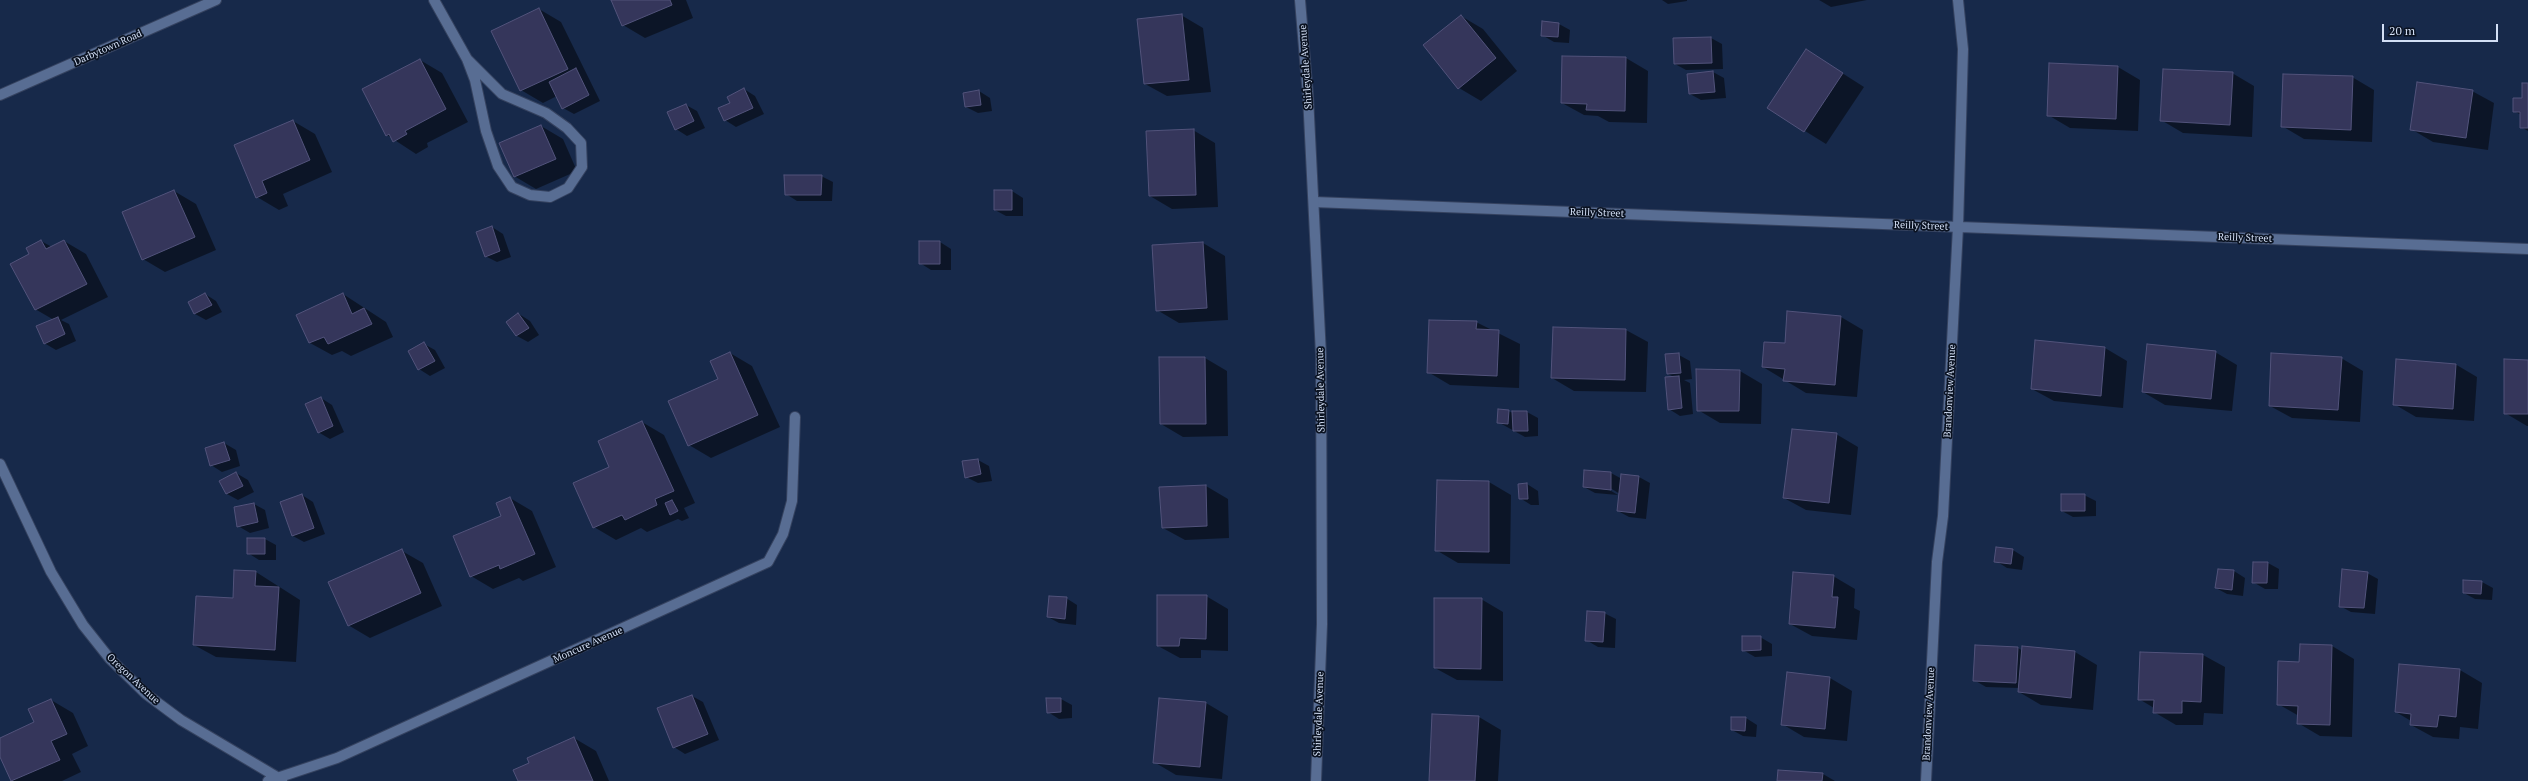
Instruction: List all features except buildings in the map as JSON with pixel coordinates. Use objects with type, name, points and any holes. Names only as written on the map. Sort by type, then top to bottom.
[{"type":"street","name":"Darbytown Road","points":[[0,95],[216,0]]},
{"type":"street","points":[[434,0],[467,59],[475,80],[486,131],[498,166],[512,187],[530,196],[550,197],[568,188],[582,167],[581,143],[567,128],[546,113],[502,94],[467,59]]},
{"type":"street","name":"Shirleydale Avenue","points":[[1300,0],[1308,96],[1321,355],[1322,624],[1316,781]]},
{"type":"street","name":"Brandonview Avenue","points":[[1926,781],[1937,562],[1944,516],[1958,227],[1963,49],[1958,0]]},
{"type":"street","name":"Reilly Street","points":[[1314,202],[2528,249]]},
{"type":"street","name":"Moncure Avenue","points":[[268,781],[280,779],[337,758],[768,562],[783,534],[792,501],[795,417]]},
{"type":"street","name":"Oregon Avenue","points":[[0,464],[51,572],[83,626],[110,659],[146,694],[180,720],[280,779]]}]
